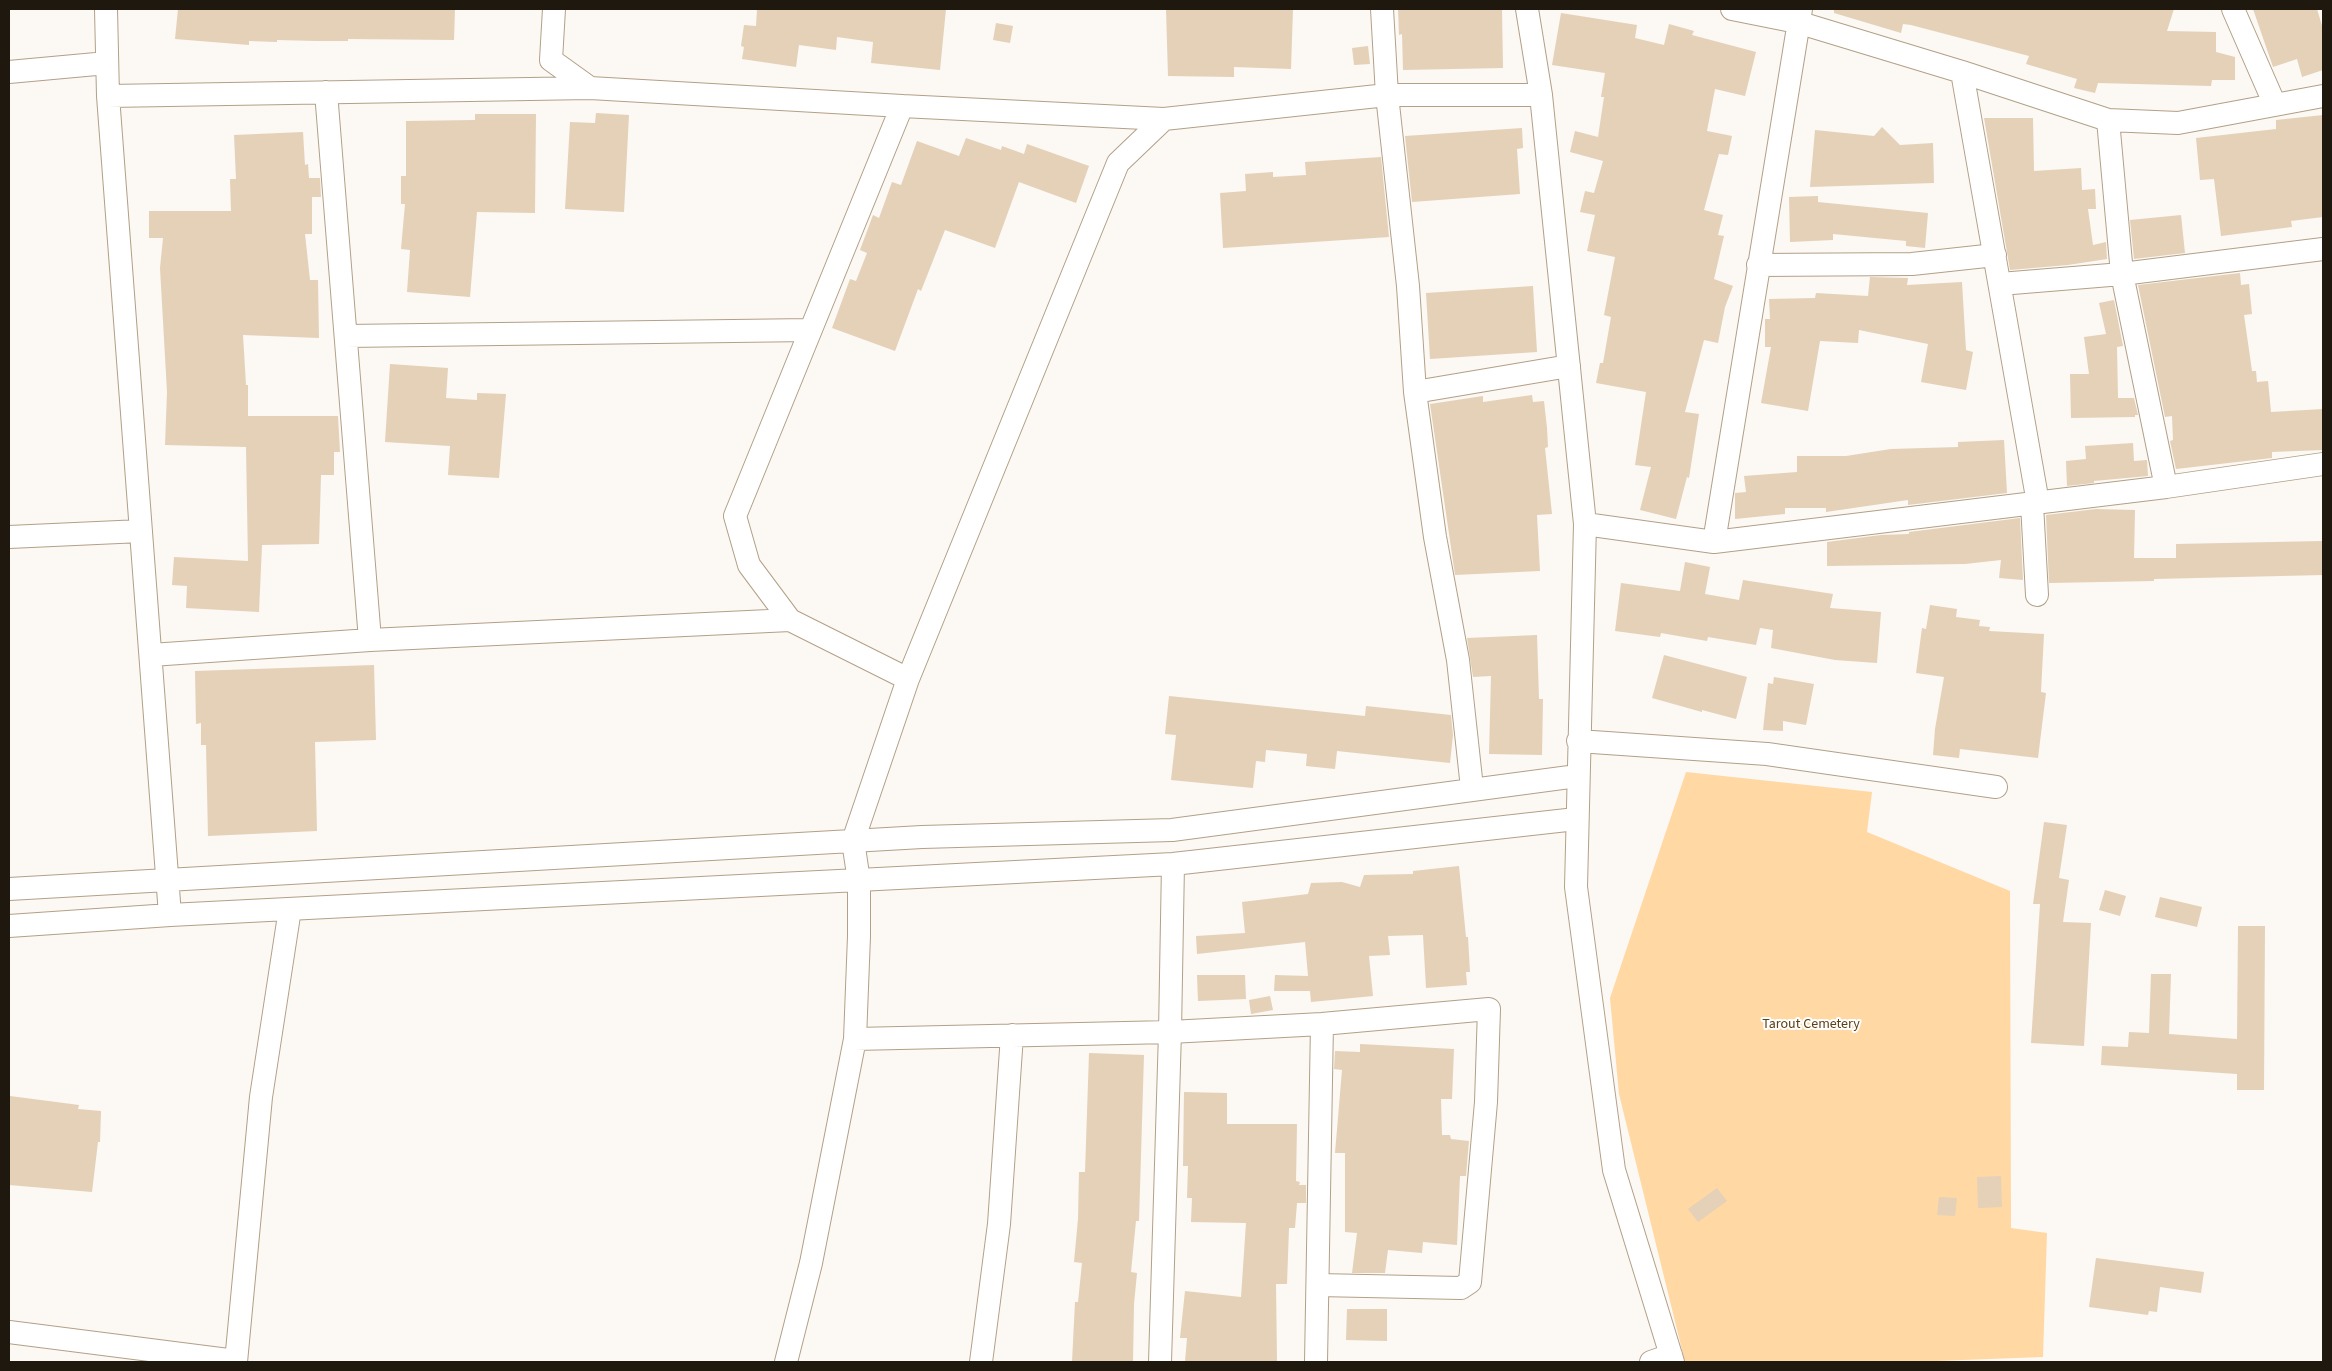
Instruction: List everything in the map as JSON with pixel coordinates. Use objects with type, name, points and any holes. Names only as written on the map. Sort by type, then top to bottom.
[{"type":"street","points":[[106,9],[108,96],[170,915]]},
{"type":"street","points":[[554,9],[551,60],[590,88]]},
{"type":"street","points":[[1382,9],[1387,95],[1408,286],[1416,392],[1435,537],[1458,660],[1472,788]]},
{"type":"street","points":[[1527,9],[1541,95],[1585,524],[1577,776],[1576,887],[1614,1170],[1665,1360]]},
{"type":"street","points":[[1732,9],[1799,16],[2108,120],[2178,123],[2323,96]]},
{"type":"street","points":[[2233,9],[2275,105]]},
{"type":"street","points":[[1714,542],[1799,16]]},
{"type":"street","points":[[9,72],[107,63]]},
{"type":"street","points":[[1962,72],[2000,284],[2035,503],[2037,595]]},
{"type":"street","points":[[108,96],[590,88],[1164,119],[1387,95],[1541,95]]},
{"type":"street","points":[[326,92],[370,640]]},
{"type":"street","points":[[902,106],[735,516],[749,565],[790,620],[908,679]]},
{"type":"street","points":[[786,1362],[811,1263],[855,1039],[859,881],[853,841],[908,679],[1118,163],[1164,119]]},
{"type":"street","points":[[2108,120],[2122,274],[2166,487]]},
{"type":"street","points":[[2000,284],[2122,274],[2323,249]]},
{"type":"street","points":[[1758,265],[1912,264],[1994,255]]},
{"type":"street","points":[[346,336],[810,330]]},
{"type":"street","points":[[1416,392],[1569,366]]},
{"type":"street","points":[[1585,524],[1714,542],[2166,487],[2323,464]]},
{"type":"street","points":[[9,537],[141,531]]},
{"type":"street","points":[[151,655],[370,640],[790,620]]},
{"type":"street","points":[[1578,741],[1767,754],[1996,787]]},
{"type":"street","points":[[10,890],[922,836],[1172,830],[1472,788],[1577,776]]},
{"type":"street","points":[[9,926],[170,915],[1173,864],[1576,819]]},
{"type":"street","points":[[1160,1362],[1173,864]]},
{"type":"street","points":[[9,1332],[236,1362],[261,1098],[290,909]]},
{"type":"street","points":[[855,1039],[1170,1032],[1322,1024],[1489,1009],[1486,1102],[1470,1282],[1461,1288],[1318,1285]]},
{"type":"street","points":[[1316,1362],[1322,1024]]},
{"type":"street","points":[[980,1362],[999,1224],[1012,1035]]},
{"type":"green space","name":"Tarout Cemetery","points":[[1686,772],[1872,792],[1867,832],[2010,891],[2011,1228],[2047,1233],[2043,1357],[1909,1362],[1685,1362],[1619,1094],[1610,998]]},
{"type":"building","points":[[178,9],[455,9],[454,40],[277,40],[277,42],[249,41],[249,45],[175,39]]},
{"type":"building","points":[[757,9],[946,9],[940,70],[871,63],[873,42],[837,37],[836,50],[799,45],[796,67],[742,59],[744,47],[741,46],[744,25],[756,26]]},
{"type":"building","points":[[1166,9],[1293,9],[1291,69],[1234,67],[1234,77],[1168,76]]},
{"type":"building","points":[[1398,9],[1502,9],[1503,68],[1403,70],[1402,34],[1399,35]]},
{"type":"building","points":[[1834,9],[2174,9],[2167,31],[2216,32],[2216,52],[2235,57],[2235,80],[2212,80],[2211,86],[2098,83],[2095,93],[2074,88],[2077,79],[2026,64],[2029,56],[1911,25],[1903,24],[1901,33],[1834,13]]},
{"type":"building","points":[[2253,9],[2317,9],[2323,29],[2323,70],[2302,77],[2297,59],[2273,67]]},
{"type":"building","points":[[1561,13],[1637,25],[1635,38],[1664,45],[1669,24],[1694,31],[1692,35],[1756,52],[1745,96],[1715,89],[1707,131],[1732,136],[1728,155],[1719,154],[1704,210],[1723,215],[1718,235],[1724,236],[1714,279],[1733,286],[1725,307],[1718,343],[1704,340],[1685,412],[1699,414],[1689,478],[1687,477],[1676,519],[1640,510],[1651,467],[1635,465],[1646,392],[1596,383],[1600,363],[1603,363],[1611,317],[1604,315],[1615,257],[1587,251],[1595,215],[1580,212],[1585,191],[1594,193],[1603,161],[1570,152],[1575,131],[1598,137],[1604,97],[1601,97],[1605,73],[1552,65]]},
{"type":"building","points":[[996,23],[1013,26],[1010,43],[993,40]]},
{"type":"building","points":[[1368,46],[1370,64],[1354,65],[1352,48]]},
{"type":"building","points":[[596,113],[629,115],[624,212],[565,209],[570,122],[595,123]]},
{"type":"building","points":[[475,114],[536,114],[535,213],[477,212],[470,297],[407,292],[410,250],[401,249],[405,204],[401,204],[401,176],[406,176],[406,121],[475,120]]},
{"type":"building","points":[[2323,115],[2323,217],[2291,221],[2292,227],[2221,236],[2214,179],[2200,180],[2196,138],[2276,129],[2276,120]]},
{"type":"building","points":[[1984,118],[2033,118],[2034,171],[2081,168],[2082,190],[2095,189],[2096,209],[2088,209],[2093,245],[2106,242],[2107,259],[2068,265],[2010,270]]},
{"type":"building","points":[[1882,127],[1900,145],[1933,143],[1934,183],[1810,187],[1815,130],[1874,136]]},
{"type":"building","points":[[1522,128],[1523,148],[1517,149],[1520,194],[1412,202],[1405,136]]},
{"type":"building","points":[[303,132],[305,165],[308,164],[309,178],[320,178],[321,197],[312,197],[312,234],[305,234],[310,280],[318,280],[319,338],[243,335],[246,385],[248,385],[248,416],[338,416],[340,452],[334,452],[334,475],[321,475],[319,544],[262,545],[259,612],[186,608],[187,586],[172,585],[174,557],[248,561],[246,447],[165,445],[167,392],[160,268],[163,238],[149,238],[149,211],[231,211],[230,179],[236,179],[234,135]]},
{"type":"building","points":[[966,138],[1001,150],[1002,146],[1024,154],[1027,144],[1089,166],[1076,203],[1019,182],[995,248],[945,230],[921,291],[918,289],[895,351],[832,328],[850,279],[856,281],[867,253],[860,250],[873,215],[879,218],[892,182],[901,185],[917,141],[959,156]]},
{"type":"building","points":[[1381,157],[1389,237],[1223,248],[1220,193],[1246,191],[1245,174],[1273,172],[1273,177],[1306,175],[1305,162]]},
{"type":"building","points":[[1818,196],[1818,202],[1928,213],[1925,248],[1906,246],[1906,241],[1833,234],[1833,240],[1790,242],[1789,197]]},
{"type":"building","points":[[2181,215],[2185,253],[2134,259],[2130,220]]},
{"type":"building","points":[[2240,273],[2241,285],[2249,284],[2252,314],[2244,315],[2252,371],[2256,371],[2257,382],[2268,381],[2271,412],[2323,409],[2323,450],[2272,452],[2272,458],[2176,469],[2170,441],[2173,440],[2172,416],[2165,417],[2138,285]]},
{"type":"building","points":[[1870,277],[1908,278],[1907,285],[1962,282],[1966,350],[1973,352],[1966,390],[1921,382],[1928,344],[1859,330],[1858,343],[1820,341],[1808,411],[1761,403],[1771,347],[1765,347],[1765,319],[1770,319],[1769,299],[1815,298],[1816,293],[1868,296]]},
{"type":"building","points":[[1533,286],[1537,352],[1430,359],[1426,293]]},
{"type":"building","points":[[2114,300],[2123,346],[2117,347],[2118,398],[2134,398],[2138,415],[2135,415],[2135,417],[2071,418],[2070,374],[2089,374],[2084,337],[2106,334],[2099,303]]},
{"type":"building","points":[[390,364],[448,368],[446,398],[477,400],[477,393],[506,394],[499,478],[448,475],[450,446],[385,442]]},
{"type":"building","points":[[1532,395],[1533,402],[1544,401],[1548,447],[1545,448],[1552,514],[1537,515],[1540,571],[1455,575],[1430,404],[1483,396],[1483,402]]},
{"type":"building","points":[[2004,440],[2007,493],[1908,505],[1908,500],[1826,512],[1826,508],[1785,508],[1785,514],[1735,519],[1735,493],[1746,492],[1744,476],[1797,472],[1797,456],[1846,456],[1891,449],[1958,447],[1958,442]]},
{"type":"building","points":[[2133,443],[2134,461],[2147,460],[2148,476],[2094,481],[2094,483],[2067,486],[2066,461],[2086,459],[2085,446]]},
{"type":"building","points":[[2096,509],[2135,510],[2134,558],[2176,558],[2176,544],[2323,541],[2323,575],[2049,583],[2046,515]]},
{"type":"building","points":[[2020,518],[2023,580],[1999,578],[2001,560],[1965,564],[1827,566],[1827,542],[1881,535],[1909,534],[1909,532]]},
{"type":"building","points":[[1685,562],[1710,567],[1705,594],[1739,600],[1743,580],[1833,594],[1830,608],[1881,612],[1877,663],[1835,660],[1771,648],[1773,630],[1760,628],[1756,645],[1708,637],[1707,641],[1661,633],[1660,637],[1615,631],[1621,583],[1680,591]]},
{"type":"building","points":[[1930,605],[1957,609],[1956,617],[1980,620],[1979,626],[1990,627],[1989,631],[2044,634],[2041,692],[2046,693],[2038,758],[1960,749],[1959,758],[1933,755],[1935,729],[1944,677],[1916,673],[1922,628],[1926,629]]},
{"type":"building","points":[[1537,635],[1539,699],[1543,699],[1542,755],[1489,754],[1491,676],[1473,677],[1467,638]]},
{"type":"building","points":[[1664,655],[1747,677],[1736,719],[1652,698]]},
{"type":"building","points":[[374,665],[376,740],[315,742],[317,831],[208,836],[206,745],[201,745],[201,723],[196,724],[195,671]]},
{"type":"building","points":[[1774,677],[1814,684],[1806,725],[1783,721],[1783,731],[1763,730],[1768,683],[1773,684]]},
{"type":"building","points":[[1169,696],[1365,716],[1366,706],[1451,715],[1453,735],[1450,763],[1337,751],[1335,769],[1306,766],[1307,754],[1266,750],[1265,762],[1256,761],[1253,788],[1171,780],[1176,735],[1165,734]]},
{"type":"building","points":[[2044,822],[2067,825],[2059,878],[2069,880],[2063,922],[2091,923],[2084,1046],[2031,1043],[2040,904],[2033,904]]},
{"type":"building","points":[[1459,866],[1466,937],[1468,937],[1470,972],[1466,972],[1467,985],[1426,988],[1423,935],[1388,936],[1390,955],[1369,956],[1373,996],[1311,1002],[1310,991],[1274,991],[1275,975],[1308,976],[1305,942],[1197,954],[1196,936],[1245,933],[1242,902],[1308,894],[1311,883],[1342,882],[1360,887],[1364,875],[1413,874],[1413,871]]},
{"type":"building","points":[[2105,890],[2126,896],[2120,916],[2099,910]]},
{"type":"building","points":[[2160,897],[2202,907],[2197,927],[2155,917]]},
{"type":"building","points":[[2238,926],[2265,926],[2264,1090],[2237,1090],[2237,1074],[2101,1065],[2102,1046],[2128,1047],[2129,1032],[2149,1033],[2151,974],[2171,974],[2169,1034],[2237,1039]]},
{"type":"building","points":[[1197,975],[1245,975],[1246,999],[1198,1001]]},
{"type":"building","points":[[1270,996],[1273,1010],[1251,1014],[1249,1000]]},
{"type":"building","points":[[1360,1044],[1454,1049],[1452,1099],[1441,1099],[1442,1135],[1450,1135],[1451,1139],[1469,1141],[1466,1176],[1460,1176],[1457,1245],[1423,1242],[1422,1253],[1388,1250],[1385,1273],[1352,1273],[1357,1233],[1345,1232],[1345,1153],[1335,1153],[1342,1070],[1334,1069],[1335,1051],[1360,1052]]},
{"type":"building","points":[[1089,1053],[1144,1055],[1139,1221],[1136,1221],[1131,1272],[1137,1273],[1134,1304],[1133,1362],[1072,1362],[1075,1302],[1078,1302],[1082,1263],[1074,1262],[1078,1219],[1079,1172],[1085,1172]]},
{"type":"building","points":[[1184,1092],[1227,1093],[1227,1124],[1297,1124],[1296,1181],[1300,1182],[1299,1185],[1306,1185],[1306,1203],[1297,1203],[1295,1228],[1289,1228],[1287,1284],[1276,1284],[1277,1362],[1185,1362],[1187,1338],[1180,1338],[1185,1291],[1241,1297],[1246,1223],[1191,1222],[1192,1198],[1187,1198],[1188,1166],[1183,1166]]},
{"type":"building","points":[[10,1096],[79,1105],[78,1109],[101,1111],[100,1142],[98,1142],[92,1192],[9,1185]]},
{"type":"building","points":[[2001,1176],[2002,1207],[1978,1208],[1977,1177]]},
{"type":"building","points":[[1717,1188],[1727,1201],[1698,1222],[1688,1209]]},
{"type":"building","points":[[1939,1197],[1957,1198],[1955,1216],[1937,1215]]},
{"type":"building","points":[[2096,1258],[2204,1272],[2201,1293],[2160,1287],[2157,1312],[2149,1311],[2148,1315],[2089,1307]]},
{"type":"building","points":[[1347,1309],[1387,1309],[1387,1341],[1346,1340]]}]
